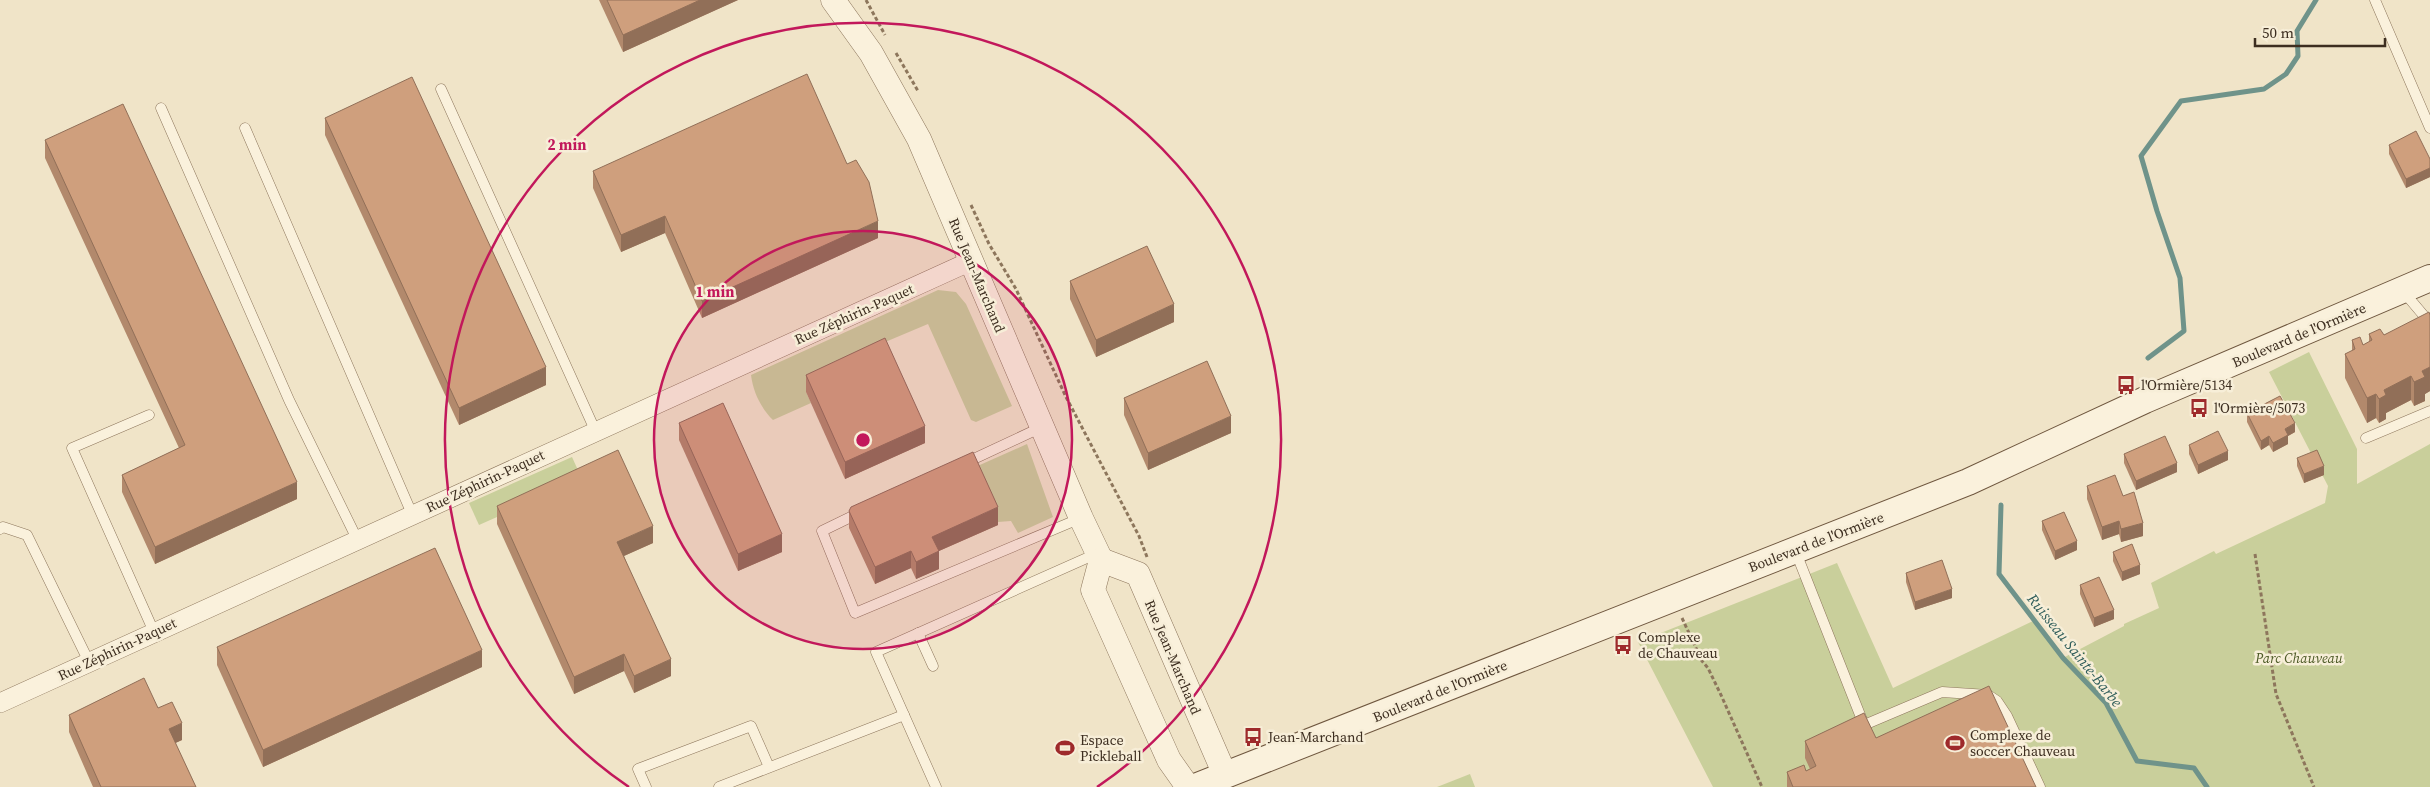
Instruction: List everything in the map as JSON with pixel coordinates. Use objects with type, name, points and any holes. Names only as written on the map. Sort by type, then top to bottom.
[{"type":"main road","name":"Boulevard de l'Ormière","points":[[1195,787],[1228,781],[1795,550],[1968,482],[2145,400],[2430,278]]},
{"type":"street","name":"Rue Jean-Marchand","points":[[834,0],[871,53],[919,139],[1081,518],[1100,557],[1138,574],[1228,781]]},
{"type":"street","name":"Rue Zéphirin-Paquet","points":[[0,702],[595,430],[971,261]]},
{"type":"street","points":[[1100,557],[1093,590],[1169,760],[1188,787]]},
{"type":"lane","points":[[2375,0],[2430,128]]},
{"type":"lane","points":[[441,89],[595,430]]},
{"type":"lane","points":[[161,108],[289,400],[357,539]]},
{"type":"lane","points":[[245,128],[412,514]]},
{"type":"lane","points":[[2402,290],[2430,323]]},
{"type":"lane","points":[[2366,438],[2430,411]]},
{"type":"lane","points":[[149,415],[72,448],[154,632]]},
{"type":"lane","points":[[954,468],[1042,427]]},
{"type":"lane","points":[[875,506],[822,531],[855,613],[1081,518]]},
{"type":"lane","points":[[0,528],[3,527],[27,535],[89,662]]},
{"type":"lane","points":[[1795,550],[1864,725],[1942,692],[1988,695],[1997,702],[2007,716],[2040,787]]},
{"type":"lane","points":[[936,787],[876,652],[1100,557]]},
{"type":"lane","points":[[918,633],[933,666]]},
{"type":"lane","points":[[719,787],[904,714]]},
{"type":"lane","points":[[646,787],[638,769],[751,726],[769,767]]},
{"type":"path","points":[[866,0],[888,40]]},
{"type":"path","points":[[893,47],[919,94]]},
{"type":"path","points":[[969,199],[989,244],[1016,289],[1048,362],[1135,528],[1148,559]]},
{"type":"path","points":[[2255,554],[2276,694],[2314,787]]},
{"type":"path","points":[[1682,618],[1702,661],[1708,668],[1718,688],[1762,787]]},
{"type":"green space","points":[[938,290],[956,292],[966,304],[1012,406],[976,422],[971,420],[928,324],[871,348],[806,392],[811,403],[773,420],[765,410],[756,394],[751,375]]},
{"type":"green space","name":"Parc Chauveau","points":[[2309,352],[2357,449],[2357,484],[2430,444],[2430,787],[1713,787],[1638,642],[1837,563],[1893,688],[2033,621],[2063,658],[2124,626],[2124,624],[2159,608],[2151,583],[2214,551],[2216,554],[2325,503],[2328,486],[2269,372]]},
{"type":"green space","points":[[1027,444],[1053,517],[1018,533],[1011,521],[998,522],[973,468]]},
{"type":"green space","points":[[572,457],[582,479],[479,525],[469,503]]},
{"type":"green space","points":[[1470,774],[1475,787],[1437,787]]},
{"type":"building","points":[[607,0],[700,0],[623,35]]},
{"type":"building","points":[[807,74],[847,164],[856,160],[869,182],[878,221],[702,301],[665,216],[621,235],[593,171]]},
{"type":"building","points":[[412,77],[546,367],[459,408],[325,118]]},
{"type":"building","points":[[123,104],[297,482],[155,547],[122,475],[185,445],[45,140]]},
{"type":"building","points":[[2416,131],[2430,159],[2430,168],[2406,179],[2389,145]]},
{"type":"building","points":[[1147,246],[1174,304],[1096,340],[1070,281]]},
{"type":"building","points":[[2429,312],[2430,367],[2422,371],[2425,377],[2414,382],[2411,376],[2384,390],[2386,395],[2379,399],[2376,394],[2367,398],[2345,354],[2355,349],[2352,340],[2360,337],[2363,345],[2372,340],[2369,334],[2380,329],[2384,335]]},
{"type":"building","points":[[885,338],[925,426],[845,462],[806,375]]},
{"type":"building","points":[[1207,361],[1231,416],[1148,453],[1124,398]]},
{"type":"building","points":[[2280,396],[2295,423],[2285,429],[2288,435],[2273,443],[2269,436],[2261,441],[2247,413]]},
{"type":"building","points":[[723,403],[782,534],[738,554],[679,423]]},
{"type":"building","points":[[2218,431],[2228,451],[2198,465],[2189,445]]},
{"type":"building","points":[[2165,436],[2177,463],[2136,481],[2124,454]]},
{"type":"building","points":[[618,450],[653,526],[617,542],[671,659],[634,676],[624,654],[574,677],[497,506]]},
{"type":"building","points":[[2317,450],[2324,466],[2304,474],[2297,458]]},
{"type":"building","points":[[973,452],[998,507],[932,537],[939,551],[916,562],[911,551],[875,567],[849,511],[851,507]]},
{"type":"building","points":[[2115,475],[2123,496],[2134,492],[2143,523],[2121,529],[2119,521],[2102,527],[2087,486]]},
{"type":"building","points":[[2064,512],[2077,541],[2055,551],[2042,521]]},
{"type":"building","points":[[2132,544],[2140,565],[2122,572],[2113,552]]},
{"type":"building","points":[[435,548],[482,650],[263,750],[217,647]]},
{"type":"building","points":[[1942,560],[1952,589],[1915,602],[1906,573]]},
{"type":"building","points":[[2099,577],[2114,610],[2094,618],[2080,585]]},
{"type":"building","points":[[144,678],[158,708],[172,702],[182,723],[169,729],[196,787],[101,787],[69,715]]},
{"type":"building","name":"Complexe de soccer Chauveau","points":[[1989,686],[2036,787],[1793,787],[1787,772],[1804,765],[1806,771],[1816,766],[1805,741],[1864,713],[1876,738]]},
{"type":"waterway","name":"Ruisseau Sainte-Barbe","points":[[2148,358],[2184,331],[2180,278],[2157,211],[2141,156],[2181,101],[2264,89],[2286,74],[2298,56],[2297,31],[2316,0]]},
{"type":"waterway","name":"Ruisseau Sainte-Barbe","points":[[2001,505],[1999,574],[2063,658],[2106,703],[2137,761],[2194,768],[2207,787]]},
{"type":"place","name":"l'Ormière/5134","points":[[2126,385]]},
{"type":"place","name":"l'Ormière/5073","points":[[2199,408]]},
{"type":"place","name":"Complexe de Chauveau","points":[[1623,645]]},
{"type":"place","name":"Jean-Marchand","points":[[1253,737]]},
{"type":"place","name":"Complexe de soccer Chauveau","points":[[1955,743]]},
{"type":"place","name":"Espace Pickleball","points":[[1065,748]]}]
